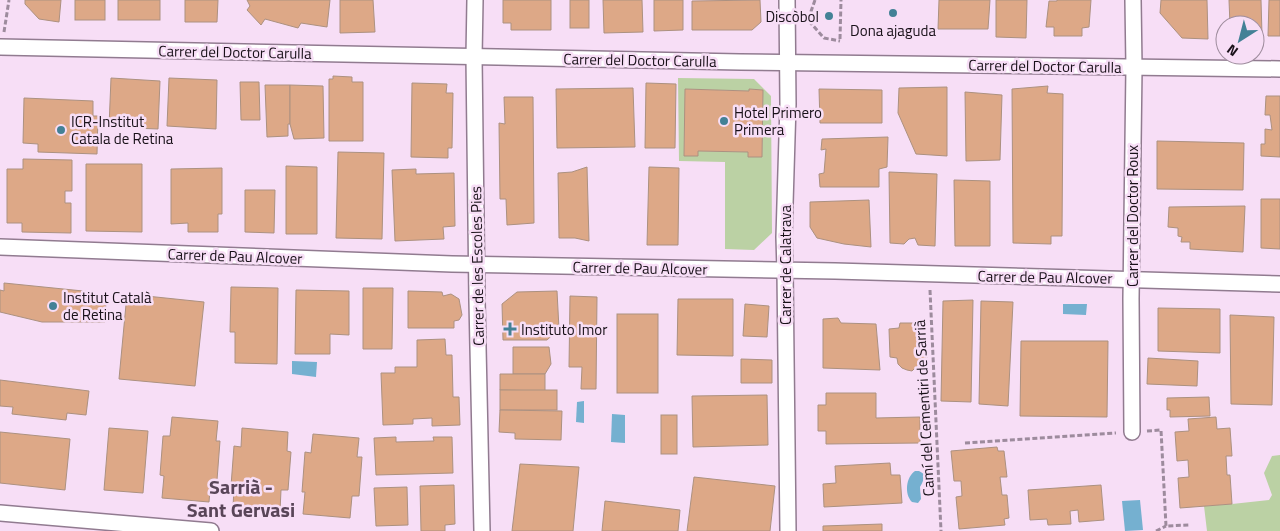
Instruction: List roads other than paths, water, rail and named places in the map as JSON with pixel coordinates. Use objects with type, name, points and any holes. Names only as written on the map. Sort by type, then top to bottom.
[{"type":"street","name":"Carrer de les Escoles Pies","points":[[475,0],[477,311],[482,531]]},
{"type":"street","name":"Carrer de Calatrava","points":[[787,0],[788,104],[784,237],[788,531]]},
{"type":"street","name":"Carrer del Doctor Roux","points":[[1132,432],[1133,0]]},
{"type":"street","name":"Carrer del Doctor Carulla","points":[[2,41],[474,57],[1280,68]]},
{"type":"street","name":"Carrer de Pau Alcover","points":[[0,247],[477,265],[1280,284]]},
{"type":"street","points":[[0,513],[212,531]]},
{"type":"water","points":[[1063,304],[1087,304],[1086,315],[1063,314]]},
{"type":"water","points":[[292,361],[317,362],[316,377],[292,374]]},
{"type":"water","points":[[584,401],[584,423],[576,422],[577,402]]},
{"type":"water","points":[[612,414],[625,415],[625,443],[611,442]]},
{"type":"water","points":[[915,471],[924,474],[920,487],[921,499],[918,503],[912,502],[909,499],[907,490],[908,481]]},
{"type":"water","points":[[1140,500],[1143,530],[1125,531],[1122,501]]},
{"type":"place","name":"Dona ajaguda","points":[[893,13]]},
{"type":"place","name":"Discòbol","points":[[829,16]]},
{"type":"place","name":"Hotel Primero Primera","points":[[724,121]]},
{"type":"place","name":"ICR-Institut Catala de Retina","points":[[61,130]]},
{"type":"place","name":"Institut Català de Retina","points":[[53,306]]},
{"type":"place","name":"Instituto Imor","points":[[510,329]]},
{"type":"district","name":"Sarrià - Sant Gervasi","points":[[241,498]]}]
